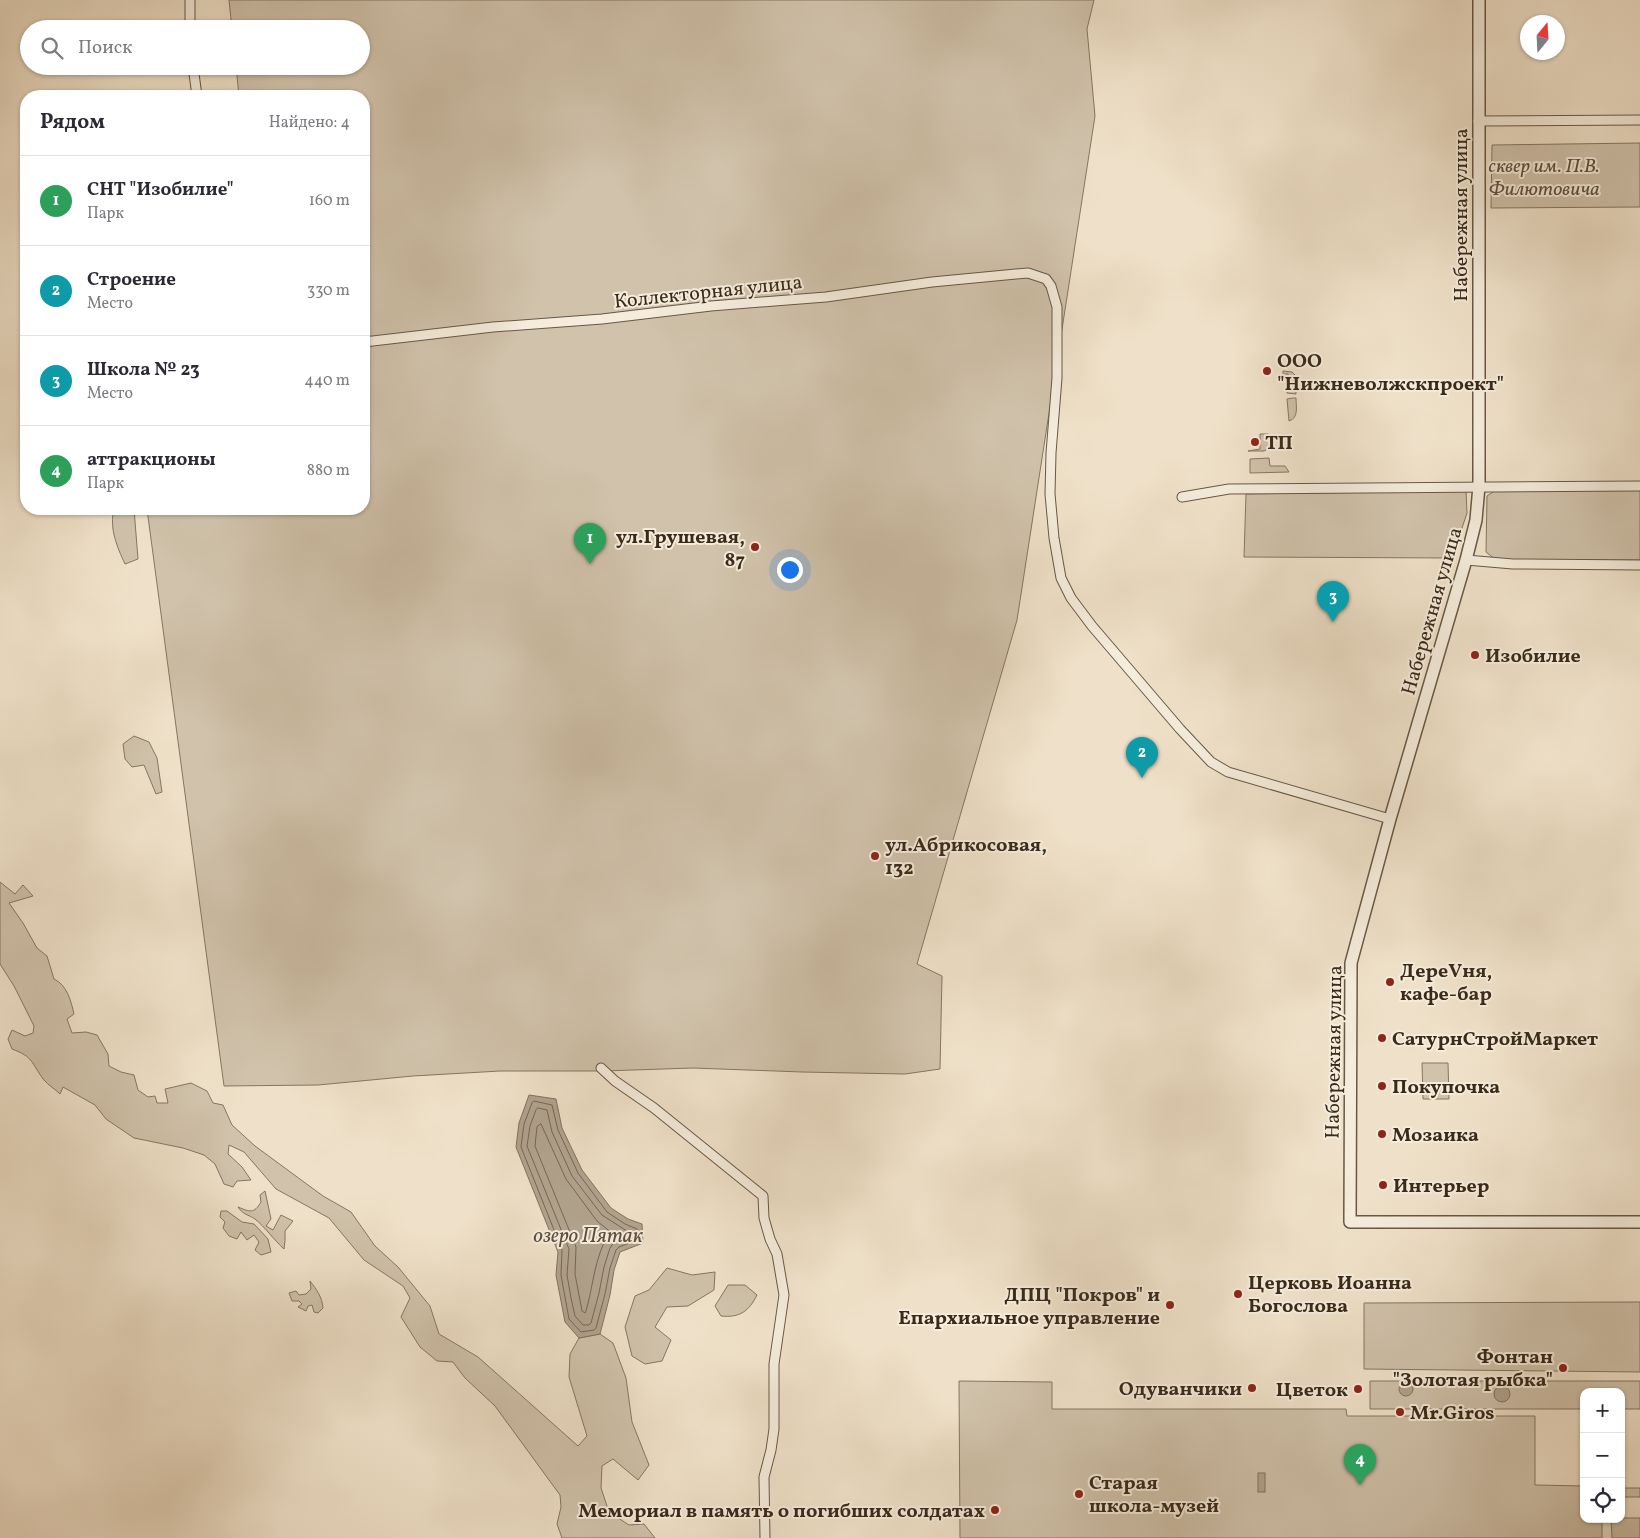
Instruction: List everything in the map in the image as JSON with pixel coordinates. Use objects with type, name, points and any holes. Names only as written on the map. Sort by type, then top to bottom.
[{"type":"street","points":[[190,0],[190,20]]},
{"type":"street","name":"Набережная улица","points":[[1479,0],[1479,486],[1476,520],[1390,819],[1351,963],[1350,1222],[1640,1222]]},
{"type":"street","points":[[194,75],[196,90]]},
{"type":"street","points":[[1478,121],[1640,120]]},
{"type":"street","name":"Коллекторная улица","points":[[370,341],[493,327],[602,319],[711,306],[826,297],[932,282],[1016,274],[1028,273],[1046,279],[1051,286],[1057,307],[1058,340],[1050,494],[1057,561],[1061,578],[1071,598],[1092,626],[1180,729],[1211,762],[1228,772],[1390,819]]},
{"type":"street","points":[[1182,497],[1229,489],[1640,486]]},
{"type":"street","points":[[1466,560],[1513,564],[1640,564]]},
{"type":"street","points":[[601,1068],[615,1081],[654,1108],[763,1196],[764,1218],[777,1254],[784,1295],[774,1364],[774,1429],[764,1476],[765,1538]]},
{"type":"green space","points":[[229,0],[1094,0],[1087,29],[1095,116],[1017,620],[917,964],[942,976],[940,1069],[905,1074],[693,1068],[603,1071],[500,1071],[413,1076],[318,1085],[224,1086],[148,515],[370,515],[370,90],[238,90],[237,75],[370,75],[370,20],[231,20]]},
{"type":"green space","name":"сквер им. П.В. Филютовича","points":[[1640,143],[1640,207],[1491,208],[1492,145]]},
{"type":"green space","points":[[1283,371],[1292,372],[1295,375],[1296,394],[1287,393],[1288,374],[1283,374]]},
{"type":"green space","points":[[1296,398],[1296,411],[1294,417],[1289,421],[1287,399]]},
{"type":"green space","points":[[1260,434],[1272,436],[1270,448],[1264,451],[1248,451],[1260,449]]},
{"type":"green space","points":[[1269,458],[1270,466],[1285,466],[1289,472],[1250,473],[1250,459]]},
{"type":"green space","points":[[1640,487],[1640,560],[1496,560],[1486,552],[1487,496],[1496,490]]},
{"type":"green space","points":[[1466,491],[1467,513],[1452,558],[1244,557],[1246,494]]},
{"type":"green space","points":[[134,515],[138,559],[125,564],[113,530],[113,516]]},
{"type":"green space","points":[[134,736],[149,742],[157,758],[162,792],[156,794],[144,765],[132,767],[125,759],[123,744]]},
{"type":"green space","points":[[0,882],[15,894],[23,885],[33,896],[9,903],[37,948],[47,956],[54,979],[62,985],[68,994],[74,1014],[67,1019],[72,1033],[86,1032],[97,1035],[108,1054],[109,1066],[121,1072],[134,1075],[138,1090],[148,1097],[155,1096],[157,1103],[168,1103],[165,1089],[191,1083],[207,1091],[213,1103],[223,1105],[232,1125],[255,1146],[323,1196],[351,1212],[375,1246],[398,1267],[430,1306],[439,1334],[478,1357],[578,1446],[587,1436],[569,1377],[570,1354],[579,1338],[600,1334],[613,1343],[626,1378],[632,1422],[649,1465],[638,1480],[613,1459],[602,1466],[601,1488],[609,1512],[629,1525],[644,1524],[655,1538],[562,1538],[557,1524],[561,1507],[560,1495],[495,1406],[465,1378],[453,1362],[437,1361],[420,1347],[401,1317],[410,1298],[403,1286],[364,1260],[329,1218],[276,1189],[244,1152],[229,1145],[228,1154],[242,1167],[251,1180],[237,1181],[233,1187],[224,1184],[215,1164],[204,1155],[183,1148],[134,1138],[106,1119],[95,1105],[63,1087],[60,1094],[47,1084],[28,1058],[12,1049],[8,1039],[12,1030],[25,1036],[33,1033],[34,1026],[14,986],[0,964]]},
{"type":"green space","points":[[1422,1063],[1448,1063],[1449,1099],[1423,1099]]},
{"type":"green space","points":[[265,1191],[271,1219],[266,1226],[273,1230],[281,1215],[293,1221],[285,1231],[284,1249],[259,1222],[238,1207],[249,1211],[256,1209],[261,1202],[260,1195]]},
{"type":"green space","points":[[221,1211],[227,1211],[242,1222],[254,1224],[268,1239],[271,1252],[261,1255],[255,1250],[259,1242],[254,1235],[247,1240],[241,1232],[237,1239],[229,1236],[223,1228],[225,1222],[220,1217]]},
{"type":"green space","points":[[667,1268],[692,1275],[715,1272],[714,1290],[688,1306],[667,1307],[655,1327],[671,1340],[662,1361],[645,1364],[632,1356],[625,1327],[635,1296],[649,1290]]},
{"type":"green space","points":[[310,1281],[322,1300],[323,1308],[318,1313],[314,1312],[312,1305],[308,1306],[306,1311],[298,1307],[302,1304],[299,1301],[292,1301],[289,1293],[296,1291],[299,1295],[306,1294],[311,1289]]},
{"type":"green space","points":[[728,1285],[745,1285],[757,1295],[751,1305],[743,1312],[734,1316],[721,1316],[715,1306]]},
{"type":"green space","points":[[1640,1302],[1640,1372],[1364,1369],[1364,1303]]},
{"type":"green space","points":[[959,1381],[1052,1382],[1052,1409],[1346,1409],[1347,1416],[1535,1416],[1535,1485],[1580,1486],[1580,1523],[1602,1523],[1602,1538],[960,1538]]},
{"type":"green space","points":[[1370,1381],[1640,1381],[1640,1409],[1625,1409],[1625,1388],[1580,1388],[1580,1409],[1370,1409]]},
{"type":"green space","points":[[1625,1488],[1640,1488],[1640,1497],[1625,1497]]},
{"type":"green space","points":[[1625,1518],[1640,1518],[1640,1538],[1612,1538],[1611,1523],[1625,1523]]},
{"type":"water","name":"озеро Пятак","points":[[529,1095],[556,1099],[562,1128],[582,1170],[611,1208],[628,1219],[642,1224],[643,1243],[620,1252],[614,1270],[600,1334],[579,1338],[565,1322],[556,1275],[558,1252],[516,1147],[519,1123]]},
{"type":"water","points":[[1406,1382],[1411,1384],[1413,1389],[1411,1394],[1406,1396],[1401,1394],[1399,1389],[1401,1384]]},
{"type":"water","points":[[1499,1386],[1505,1386],[1510,1391],[1508,1400],[1499,1402],[1494,1397],[1494,1391]]},
{"type":"water","points":[[1258,1473],[1265,1473],[1265,1492],[1258,1492]]},
{"type":"place","name":"ООО \"Нижневолжскпроект\"","points":[[1267,371]]},
{"type":"place","name":"ТП","points":[[1255,442]]},
{"type":"place","name":"ул.Грушевая, 87","points":[[755,547]]},
{"type":"place","name":"СНТ \"Изобилие\"","points":[[590,564]]},
{"type":"place","name":"Школа № 23","points":[[1333,622]]},
{"type":"place","name":"Изобилие","points":[[1475,655]]},
{"type":"place","name":"Строение","points":[[1142,778]]},
{"type":"place","name":"ул.Абрикосовая, 132","points":[[875,856]]},
{"type":"place","name":"ДереVня, кафе-бар","points":[[1390,982]]},
{"type":"place","name":"СатурнСтройМаркет","points":[[1382,1038]]},
{"type":"place","name":"Покупочка","points":[[1382,1086]]},
{"type":"place","name":"Мозаика","points":[[1382,1134]]},
{"type":"place","name":"Интерьер","points":[[1383,1185]]},
{"type":"place","name":"Церковь Иоанна Богослова","points":[[1238,1294]]},
{"type":"place","name":"ДПЦ \"Покров\" и Епархиальное управление","points":[[1170,1305]]},
{"type":"place","name":"Фонтан \"Золотая рыбка\"","points":[[1563,1368]]},
{"type":"place","name":"Одуванчики","points":[[1252,1388]]},
{"type":"place","name":"Цветок","points":[[1358,1389]]},
{"type":"place","name":"Mr.Giros","points":[[1400,1412]]},
{"type":"place","name":"аттракционы","points":[[1360,1485]]},
{"type":"place","name":"Старая школа-музей","points":[[1079,1494]]},
{"type":"place","name":"Мемориал в память о погибших солдатах","points":[[995,1510]]}]
